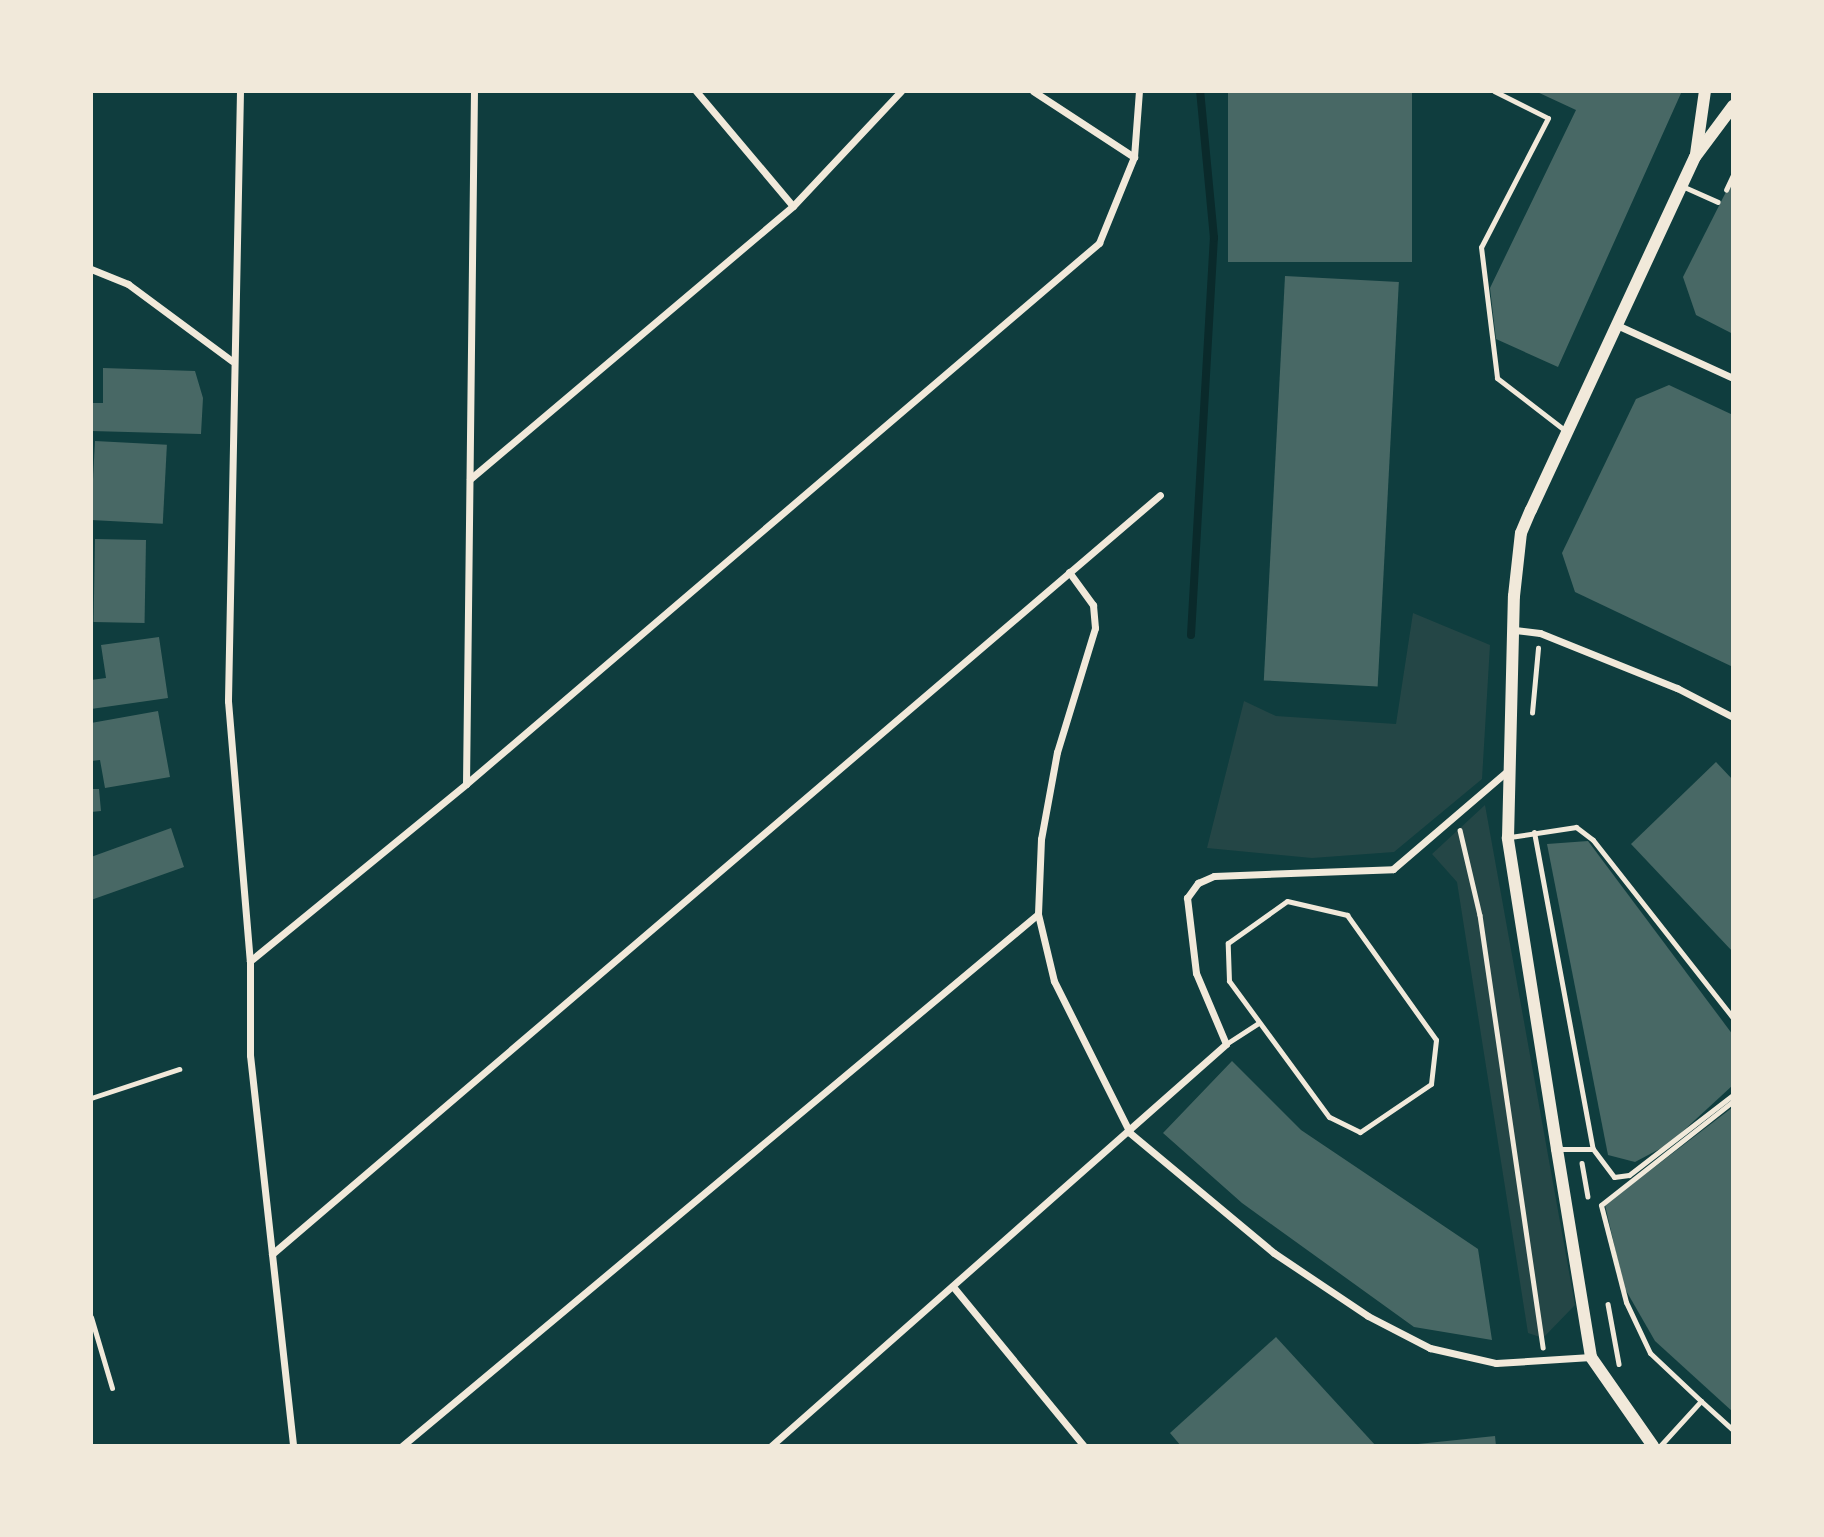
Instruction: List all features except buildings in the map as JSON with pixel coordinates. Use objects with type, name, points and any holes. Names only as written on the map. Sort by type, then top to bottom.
[{"type":"street","points":[[240,91],[232,361],[228,701],[250,961],[250,1055],[293,1446]]},
{"type":"street","points":[[466,784],[474,91]]},
{"type":"street","points":[[696,91],[793,206]]},
{"type":"street","points":[[470,479],[793,206],[901,91]]},
{"type":"street","points":[[1033,91],[1134,157]]},
{"type":"street","points":[[250,961],[466,784],[1100,243],[1134,157],[1139,91]]},
{"type":"street","points":[[1695,157],[1705,91]]},
{"type":"street","points":[[1653,1446],[1591,1357],[1508,838],[1505,773],[1521,533],[1695,157],[1733,106]]},
{"type":"street","points":[[91,269],[128,284],[232,361]]},
{"type":"street","points":[[1619,326],[1733,377]]},
{"type":"street","points":[[272,1254],[1160,495]]},
{"type":"street","points":[[1069,572],[1093,605],[1094,628],[1057,752],[1041,839],[1038,914],[1055,981],[1130,1133],[1231,1220],[1368,1316],[1430,1348],[1496,1363],[1543,1363],[1591,1357]]},
{"type":"street","points":[[1515,630],[1640,673],[1733,717]]},
{"type":"street","points":[[771,1446],[955,1289],[1226,1044],[1196,973],[1187,898],[1198,883],[1214,876],[1393,869],[1408,862],[1505,773]]},
{"type":"street","points":[[402,1446],[1038,914]]},
{"type":"street","points":[[955,1289],[1084,1446]]},
{"type":"lane","points":[[1494,91],[1548,118],[1481,247],[1497,378],[1567,432]]},
{"type":"lane","points":[[1682,186],[1718,202]]},
{"type":"lane","points":[[1508,838],[1576,827],[1593,840],[1733,1018]]},
{"type":"lane","points":[[1534,832],[1593,1149],[1614,1177],[1629,1175],[1733,1095]]},
{"type":"lane","points":[[1287,901],[1347,915],[1436,1040],[1431,1084],[1360,1132],[1329,1117],[1258,1023],[1229,981],[1228,943],[1287,901]]},
{"type":"lane","points":[[1226,1044],[1258,1023]]},
{"type":"lane","points":[[91,1098],[179,1069]]},
{"type":"lane","points":[[1733,1101],[1601,1205],[1626,1303],[1650,1353],[1733,1430]]},
{"type":"lane","points":[[1557,1149],[1593,1149]]},
{"type":"lane","points":[[91,1317],[112,1388]]},
{"type":"lane","points":[[1660,1446],[1701,1401]]},
{"type":"path","points":[[1455,818],[1480,915],[1543,1363]]},
{"type":"shaded area","points":[[1413,613],[1490,645],[1482,779],[1394,852],[1312,858],[1207,848],[1244,701],[1276,716],[1396,724]]},
{"type":"shaded area","points":[[1485,805],[1575,1305],[1543,1338],[1528,1333],[1457,882],[1432,854]]},
{"type":"waterway","points":[[1191,635],[1214,238],[1200,91]]}]
